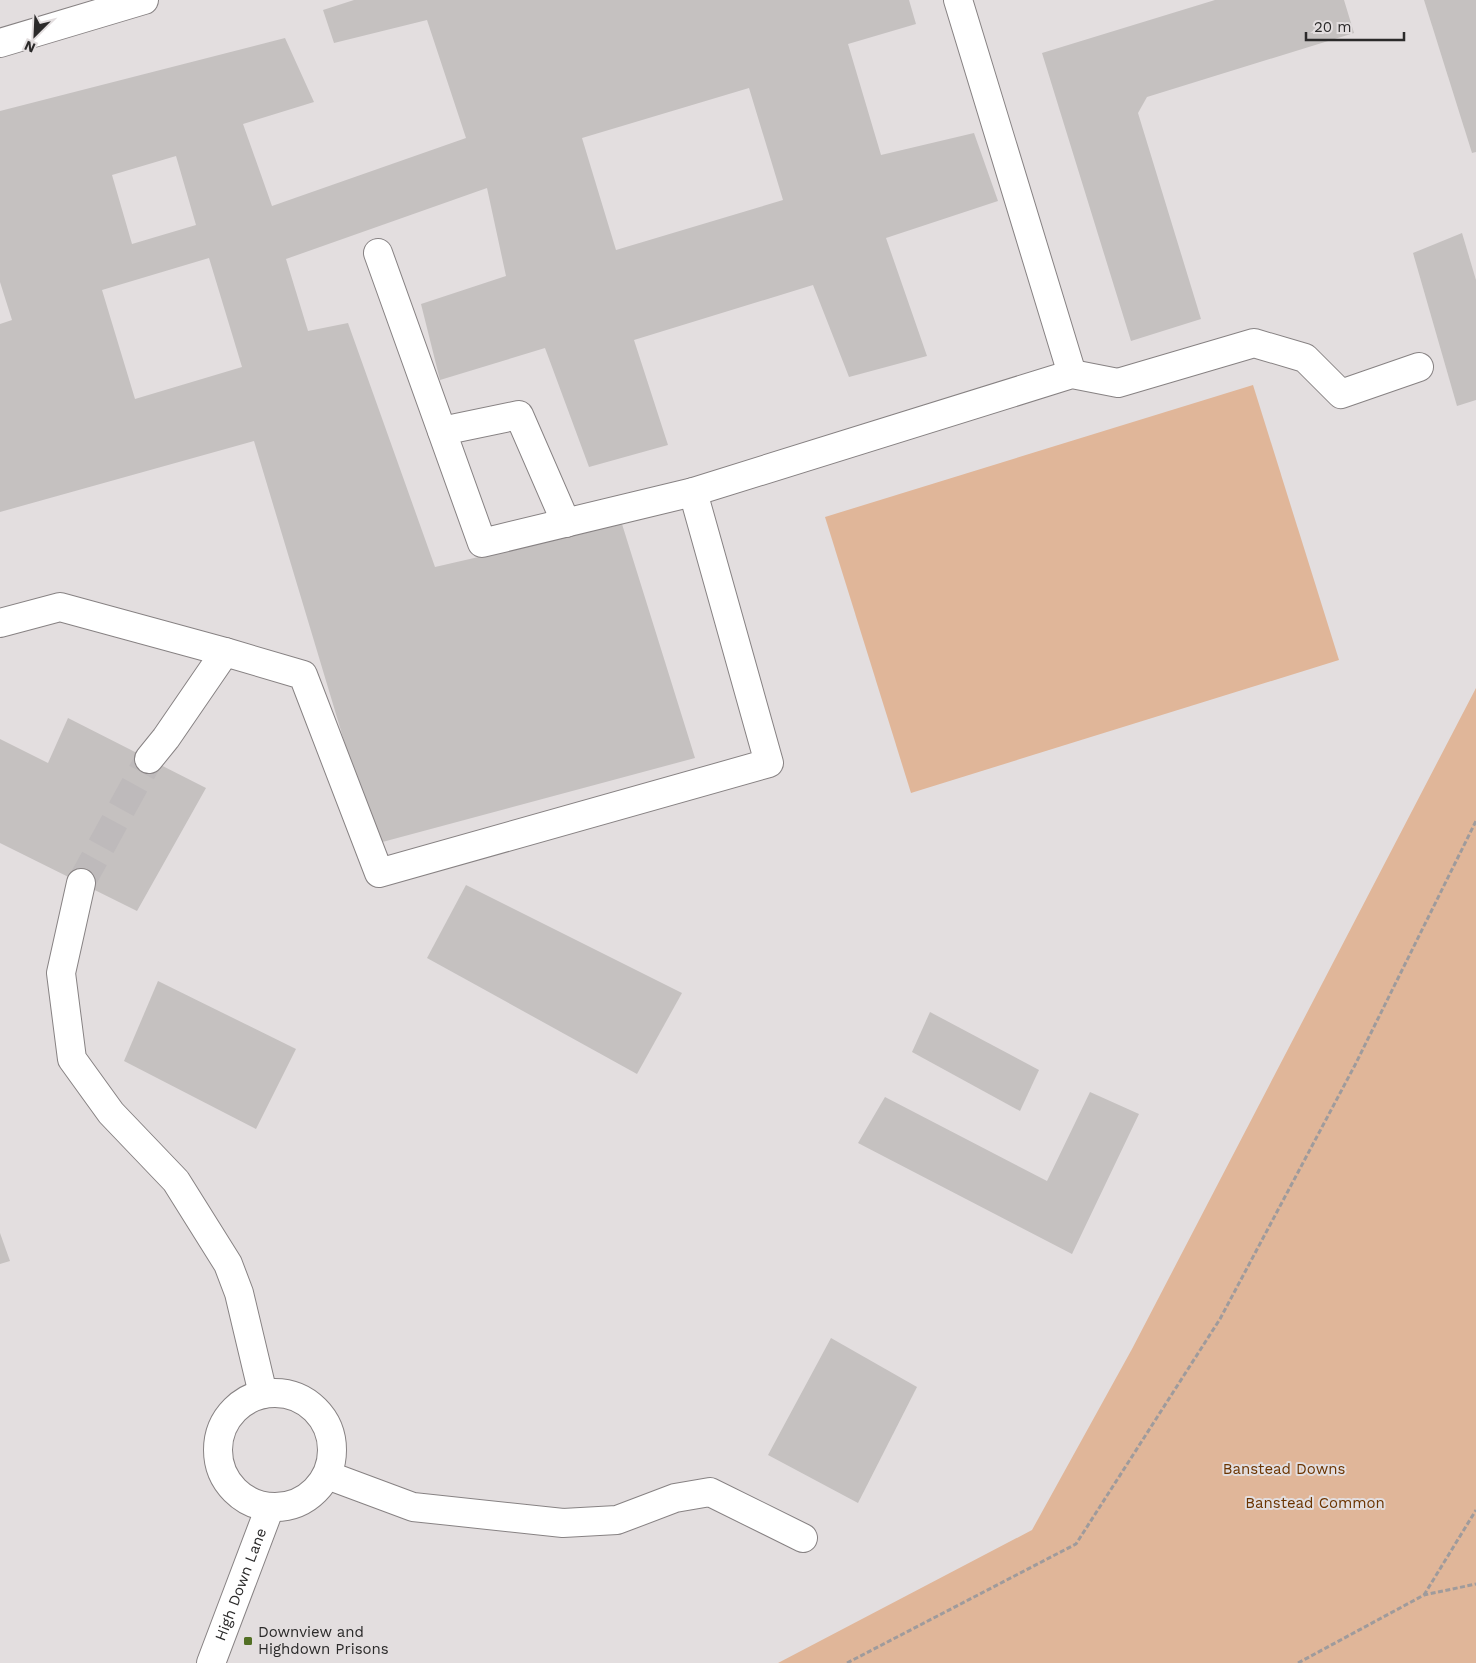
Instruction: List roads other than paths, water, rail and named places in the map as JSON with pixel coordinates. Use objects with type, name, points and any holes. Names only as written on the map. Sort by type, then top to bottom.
[{"type":"lane","points":[[0,43],[144,0]]},
{"type":"lane","points":[[958,0],[1072,374]]},
{"type":"lane","points":[[378,253],[482,543],[693,492],[1072,374],[1118,383],[1254,343],[1305,358],[1341,394],[1419,367]]},
{"type":"lane","points":[[442,431],[519,415],[566,523]]},
{"type":"lane","points":[[0,623],[60,607],[303,675],[379,873],[769,763],[693,492]]},
{"type":"lane","points":[[149,759],[166,738],[224,652]]},
{"type":"lane","points":[[81,883],[61,973],[72,1059],[111,1113],[176,1180],[228,1264],[239,1293],[263,1394]]},
{"type":"lane","points":[[263,1394],[294,1396],[308,1404],[320,1415],[328,1428],[332,1444],[332,1460],[327,1475],[320,1486],[297,1503],[270,1507],[251,1502],[235,1492],[224,1476],[218,1457],[218,1440],[224,1424],[234,1410],[247,1400],[263,1394]]},
{"type":"lane","points":[[327,1475],[413,1507],[563,1523],[617,1520],[675,1498],[710,1492],[803,1538]]},
{"type":"lane","name":"High Down Lane","points":[[211,1663],[270,1507]]},
{"type":"tunnel","points":[[81,883],[149,759]]},
{"type":"place","name":"Downview and Highdown Prisons","points":[[248,1641]]},
{"type":"park label","name":"Banstead Downs","points":[[1284,1469]]},
{"type":"park label","name":"Banstead Common","points":[[1315,1503]]}]
